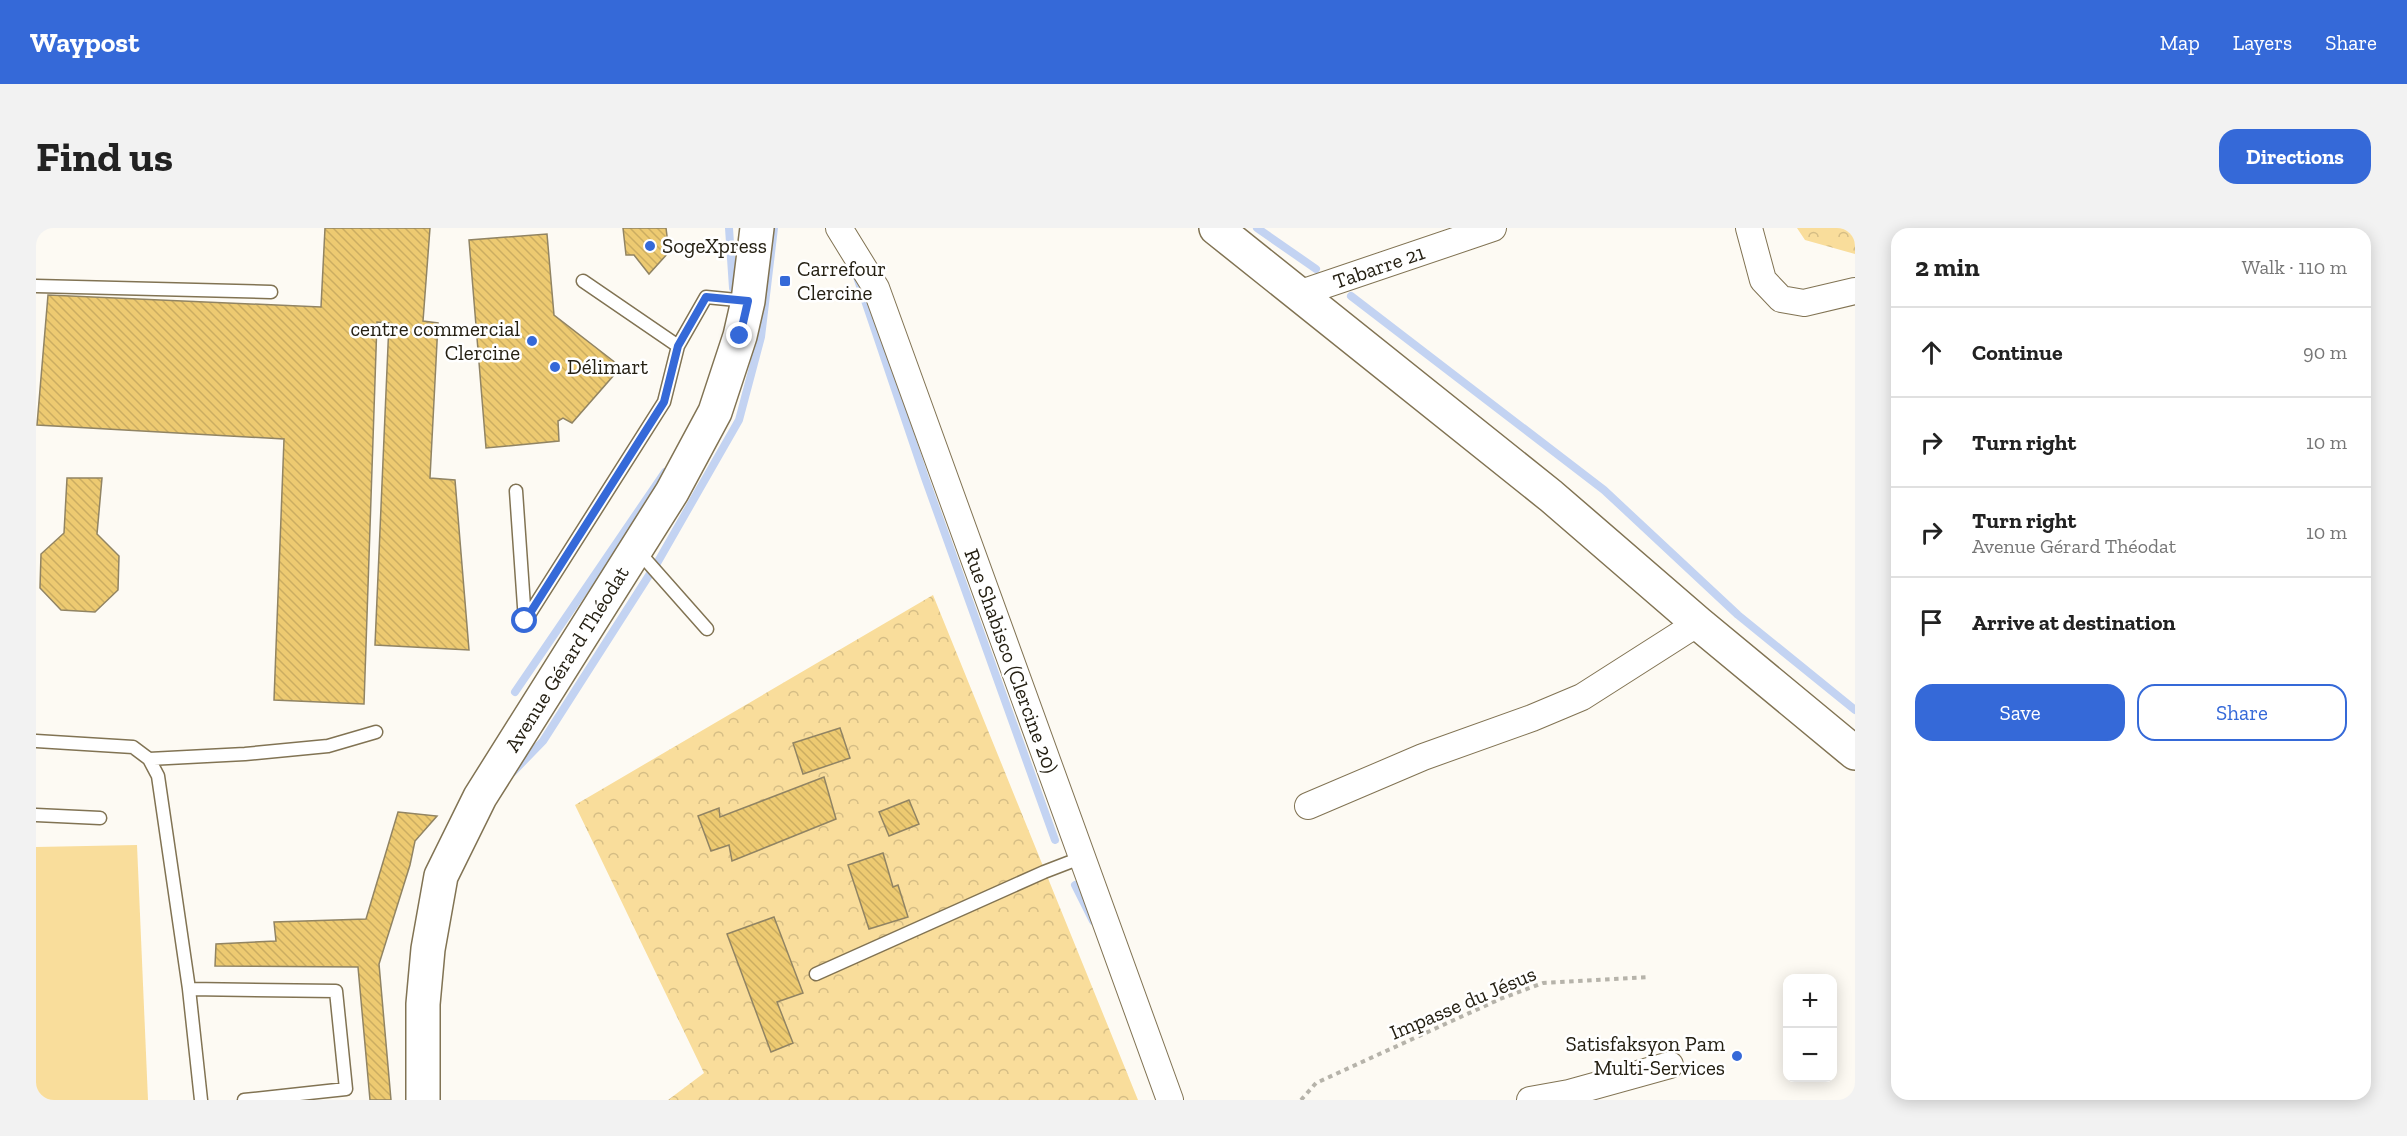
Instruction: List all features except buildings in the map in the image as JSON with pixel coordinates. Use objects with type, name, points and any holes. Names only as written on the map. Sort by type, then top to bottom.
[{"type":"street","name":"Avenue Gérard Théodat","points":[[423,1100],[423,1004],[427,959],[441,876],[480,797],[672,492],[715,412],[740,336],[748,301],[757,228]]},
{"type":"street","name":"Rue Shabisco (Clercine 20)","points":[[839,228],[876,288],[1170,1100]]},
{"type":"street","points":[[1216,228],[1551,496],[1698,623],[1855,753]]},
{"type":"street","name":"Tabarre 21","points":[[1298,294],[1493,228]]},
{"type":"street","points":[[1749,228],[1763,280],[1781,299],[1804,303],[1855,291]]},
{"type":"street","points":[[1308,806],[1423,757],[1532,718],[1582,697],[1698,623]]},
{"type":"street","points":[[1530,1100],[1569,1093],[1670,1065]]},
{"type":"lane","points":[[583,280],[678,346]]},
{"type":"lane","points":[[36,286],[271,292]]},
{"type":"lane","points":[[516,491],[525,621],[664,402],[678,346],[706,297],[748,301]]},
{"type":"lane","points":[[636,549],[707,629]]},
{"type":"lane","points":[[149,759],[328,746],[376,732]]},
{"type":"lane","points":[[36,741],[133,747],[149,759],[158,776],[189,989],[201,1100]]},
{"type":"lane","points":[[36,815],[100,818]]},
{"type":"lane","points":[[816,974],[1044,872],[1083,857]]},
{"type":"lane","points":[[189,989],[336,991],[346,1089],[244,1100]]},
{"type":"path","name":"Impasse du Jésus","points":[[1301,1100],[1316,1083],[1500,999],[1543,983],[1650,977]]},
{"type":"green space","points":[[1797,228],[1855,228],[1855,254],[1805,240]]},
{"type":"green space","points":[[933,595],[1138,1100],[668,1100],[704,1073],[575,805]]},
{"type":"green space","points":[[137,845],[148,1100],[36,1100],[36,847]]},
{"type":"waterway","points":[[729,228],[733,288]]},
{"type":"waterway","points":[[656,565],[739,420],[761,337],[774,228]]},
{"type":"waterway","points":[[1257,228],[1316,269]]},
{"type":"waterway","points":[[857,277],[925,478],[1055,840]]},
{"type":"waterway","points":[[1351,296],[1604,490],[1738,615],[1855,710]]},
{"type":"waterway","points":[[515,692],[665,472]]},
{"type":"waterway","points":[[512,773],[543,741],[653,569]]},
{"type":"waterway","points":[[1075,885],[1093,921]]},
{"type":"place","name":"SogeXpress","points":[[650,246]]},
{"type":"place","name":"Carrefour Clercine","points":[[785,281]]},
{"type":"place","name":"centre commercial Clercine","points":[[532,341]]},
{"type":"place","name":"Délimart","points":[[555,367]]},
{"type":"place","name":"Satisfaksyon Pam Multi-Services","points":[[1737,1056]]},
{"type":"route","points":[[525,621],[664,402],[678,346],[706,297],[748,301],[740,336]]}]
